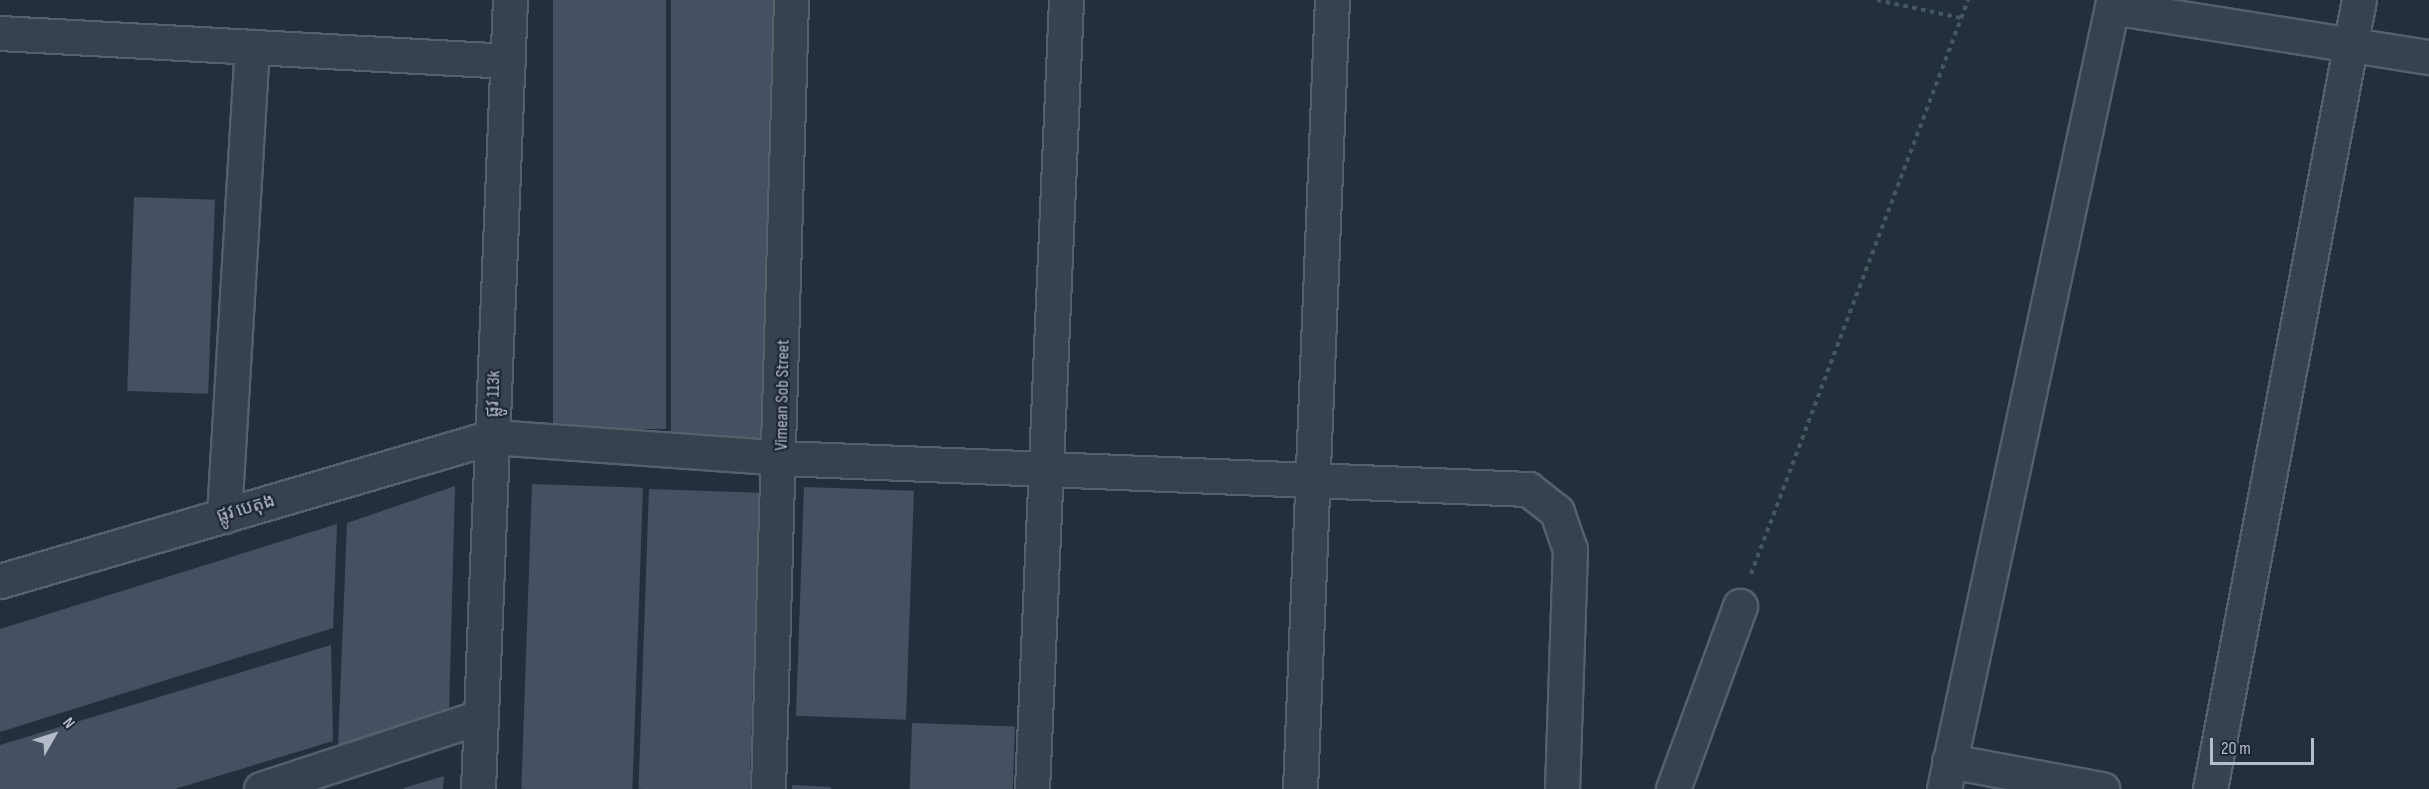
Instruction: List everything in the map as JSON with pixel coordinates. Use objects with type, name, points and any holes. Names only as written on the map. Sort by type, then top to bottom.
[{"type":"street","name":"ផ្លូវ 113k","points":[[478,789],[510,0]]},
{"type":"street","name":"Vimean Sob Street","points":[[768,789],[782,459],[791,0]]},
{"type":"street","points":[[1032,789],[1048,466],[1066,0]]},
{"type":"street","points":[[1300,789],[1310,480],[1332,0]]},
{"type":"street","points":[[2210,789],[2359,0]]},
{"type":"street","points":[[2102,789],[1947,775],[2112,7],[2429,57]]},
{"type":"street","points":[[0,33],[508,62]]},
{"type":"street","points":[[224,516],[252,46]]},
{"type":"street","points":[[492,437],[782,459],[1048,466],[1528,489],[1557,512],[1570,549],[1562,789]]},
{"type":"street","name":"ផ្លូវ បេតុង","points":[[0,581],[492,437]]},
{"type":"street","points":[[1672,789],[1740,606]]},
{"type":"street","points":[[261,789],[480,717]]},
{"type":"path","points":[[1877,0],[1961,18]]},
{"type":"path","points":[[1740,606],[1968,0]]},
{"type":"building","points":[[553,0],[666,0],[666,429],[553,429]]},
{"type":"building","points":[[671,0],[785,0],[785,439],[671,439]]},
{"type":"building","points":[[134,197],[215,200],[208,394],[127,391]]},
{"type":"building","points":[[532,484],[643,488],[632,789],[521,789]]},
{"type":"building","points":[[455,486],[449,713],[338,748],[347,523]]},
{"type":"building","points":[[804,487],[914,491],[906,720],[796,716]]},
{"type":"building","points":[[649,489],[760,493],[750,789],[639,789]]},
{"type":"building","points":[[337,524],[333,628],[0,732],[0,629]]},
{"type":"building","points":[[331,645],[333,741],[175,789],[0,789],[0,745]]},
{"type":"building","points":[[912,723],[1015,727],[1013,789],[910,789]]},
{"type":"building","points":[[444,776],[443,789],[404,789],[404,788]]},
{"type":"building","points":[[792,785],[831,787],[831,789],[792,789]]}]
